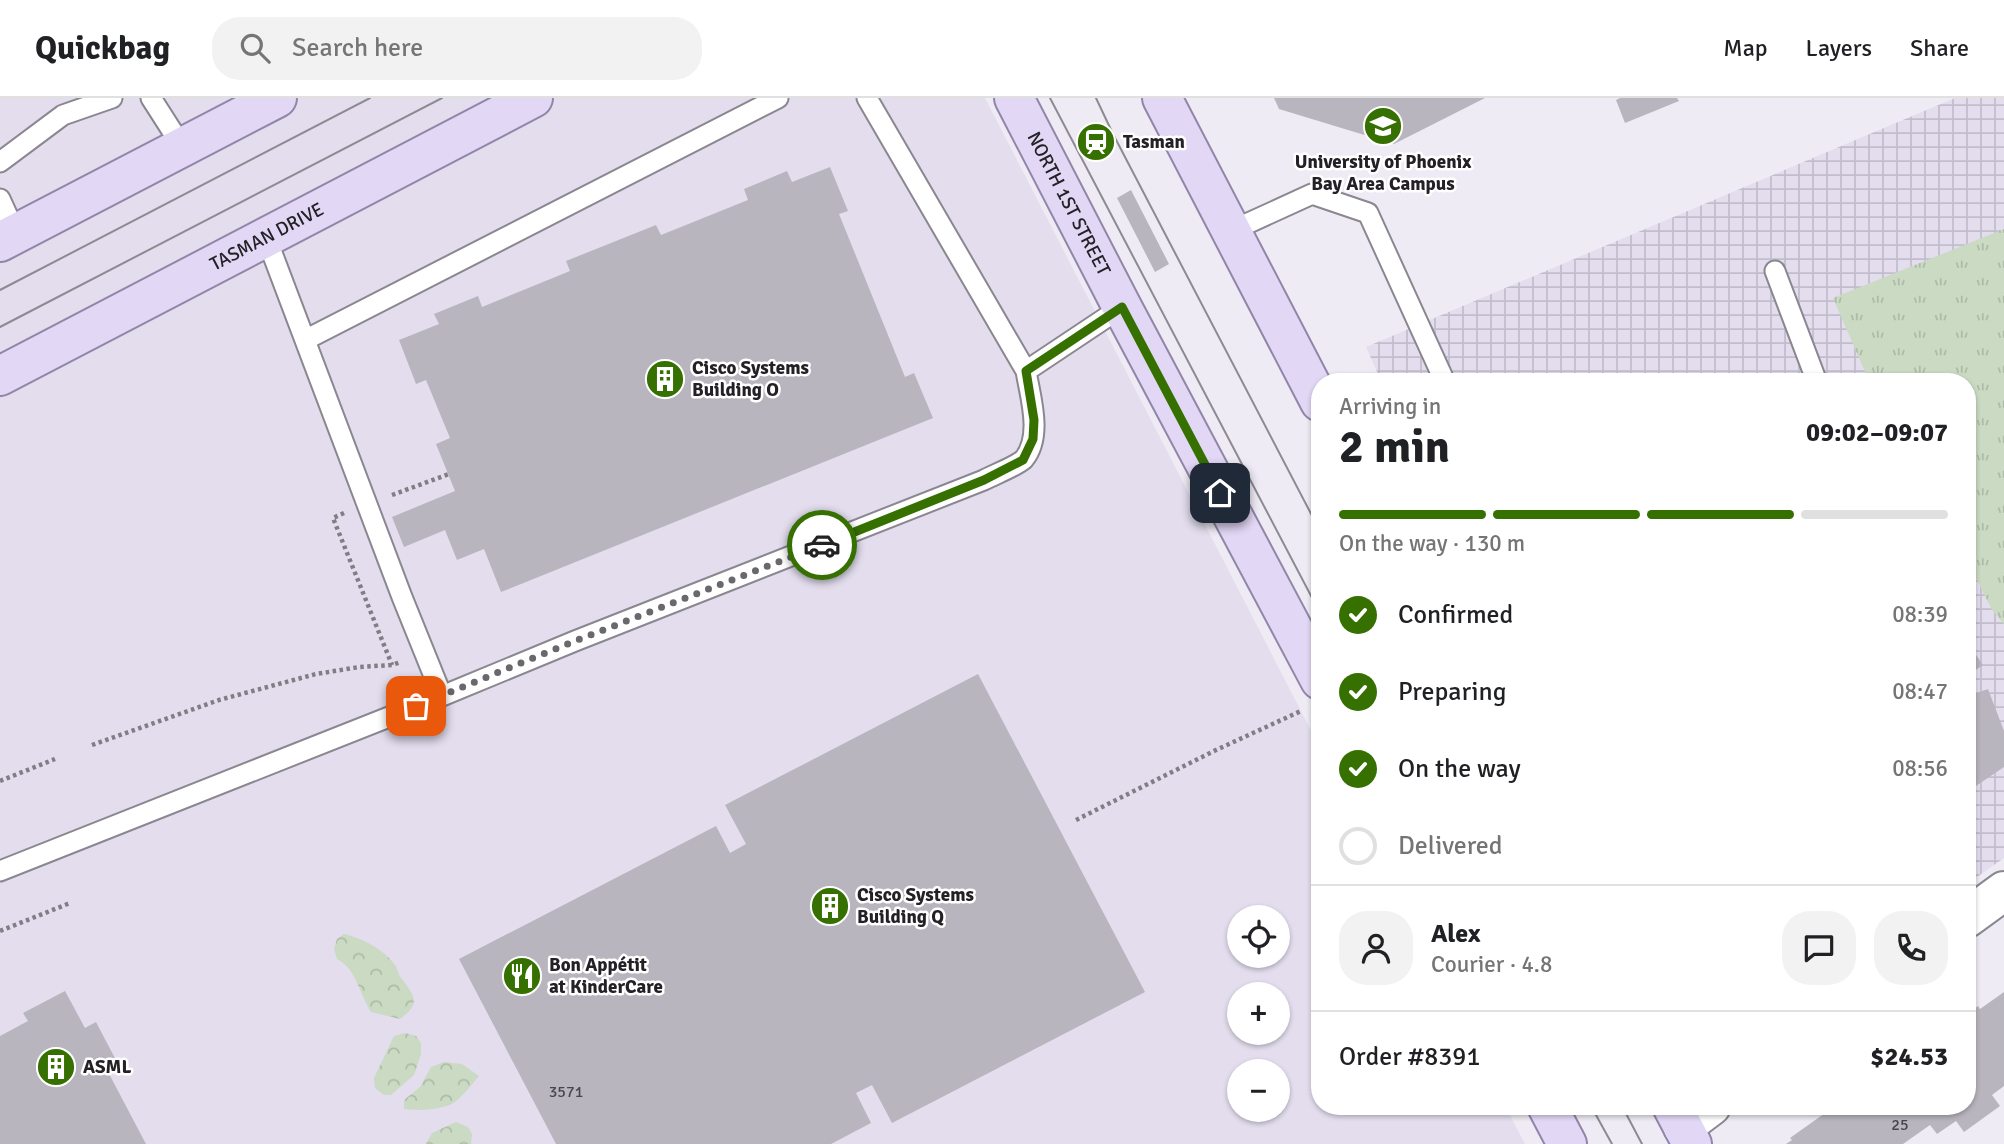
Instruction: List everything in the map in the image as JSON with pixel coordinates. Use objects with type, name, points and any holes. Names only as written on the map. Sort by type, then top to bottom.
[{"type":"main road","points":[[8,238],[277,98]]},
{"type":"main road","name":"TASMAN DRIVE","points":[[0,376],[533,98]]},
{"type":"main road","name":"NORTH 1ST STREET","points":[[1014,98],[1122,307],[1310,695]]},
{"type":"main road","points":[[1162,98],[1311,385]]},
{"type":"main road","points":[[1552,1115],[1567,1144]]},
{"type":"street","points":[[1976,911],[2004,891]]},
{"type":"lane","points":[[0,162],[63,115],[112,98]]},
{"type":"lane","points":[[151,98],[183,148]]},
{"type":"lane","points":[[305,340],[778,98]]},
{"type":"lane","points":[[0,872],[984,480],[1023,460],[1033,439],[1034,420],[1026,371],[867,98]]},
{"type":"lane","points":[[1231,231],[1312,194],[1368,212],[1441,373]]},
{"type":"lane","points":[[0,199],[8,238]]},
{"type":"lane","points":[[266,237],[442,696]]},
{"type":"lane","points":[[1775,271],[1814,373]]},
{"type":"lane","points":[[1026,371],[1122,307]]},
{"type":"path","points":[[92,745],[219,700],[316,674],[392,665],[405,660]]},
{"type":"path","points":[[1076,820],[1216,750],[1310,695]]},
{"type":"path","points":[[0,781],[55,759]]},
{"type":"path","points":[[0,931],[70,903]]},
{"type":"shaded area","points":[[0,98],[985,98],[1311,730],[1311,1115],[1510,1115],[1525,1144],[0,1144]]},
{"type":"shaded area","points":[[1955,98],[2004,98],[2004,858],[1976,878],[1976,373],[1377,373],[1366,347]]},
{"type":"green space","points":[[2004,229],[2004,624],[1992,610],[1976,578],[1976,373],[1866,373],[1833,298]]},
{"type":"green space","points":[[344,934],[372,945],[395,965],[413,995],[413,1004],[407,1014],[400,1019],[371,1012],[353,975],[337,959],[334,949],[337,939]]},
{"type":"green space","points":[[405,1033],[416,1036],[421,1043],[421,1054],[414,1075],[391,1095],[384,1095],[375,1088],[374,1078],[394,1036]]},
{"type":"green space","points":[[444,1062],[462,1064],[479,1076],[450,1105],[430,1109],[404,1109],[404,1100],[420,1087],[431,1067]]},
{"type":"green space","points":[[456,1122],[468,1127],[472,1134],[471,1144],[426,1144],[432,1133]]},
{"type":"building","name":"University of Phoenix Bay Area Campus","points":[[1274,98],[1485,98],[1394,144],[1279,109]]},
{"type":"building","points":[[1677,98],[1679,101],[1625,123],[1616,100]]},
{"type":"building","name":"Cisco Systems Building O","points":[[830,167],[848,211],[839,214],[905,377],[914,373],[933,418],[501,592],[484,549],[457,560],[445,530],[404,547],[392,517],[455,491],[436,444],[450,438],[426,380],[416,384],[399,340],[439,324],[434,314],[478,296],[482,307],[570,271],[566,261],[656,225],[661,235],[748,200],[744,189],[787,171],[792,182]]},
{"type":"building","points":[[1131,190],[1169,264],[1155,272],[1117,198]]},
{"type":"building","points":[[1976,655],[1983,665],[1976,670]]},
{"type":"building","name":"Cisco Systems Building Q","points":[[978,674],[1145,992],[892,1123],[872,1085],[856,1093],[871,1123],[831,1144],[556,1144],[459,959],[716,826],[730,853],[746,844],[725,805]]},
{"type":"building","points":[[1988,689],[2004,731],[2004,767],[1976,786],[1976,693]]},
{"type":"building","name":"ASML","points":[[65,991],[85,1028],[96,1022],[118,1064],[107,1070],[146,1144],[0,1144],[0,1036],[28,1021],[23,1013]]},
{"type":"building","points":[[2004,992],[2004,1086],[1992,1095],[2000,1106],[1964,1132],[1956,1121],[1937,1134],[1930,1125],[1903,1144],[1786,1144],[1792,1140],[1790,1138],[1822,1115],[1976,1115],[1976,1007],[1980,1009]]},
{"type":"tram line","points":[[0,290],[370,98]]},
{"type":"tram line","points":[[0,327],[442,98]]},
{"type":"tram line","points":[[1050,98],[1311,596]]},
{"type":"tram line","points":[[1096,98],[1311,514]]},
{"type":"tram line","points":[[1596,1115],[1612,1144]]},
{"type":"tram line","points":[[1627,1115],[1642,1144]]},
{"type":"way so far","points":[[416,706],[822,545]]},
{"type":"place","name":"University of Phoenix Bay Area Campus","points":[[1383,126]]},
{"type":"place","name":"Tasman","points":[[1096,142]]},
{"type":"place","name":"Cisco Systems Building O","points":[[665,379]]},
{"type":"place","name":"Cisco Systems Building Q","points":[[830,906]]},
{"type":"place","name":"Bon Appétit at KinderCare","points":[[522,976]]},
{"type":"place","name":"ASML","points":[[56,1067]]},
{"type":"route","points":[[822,545],[984,480],[1023,460],[1033,439],[1034,420],[1026,371],[1122,307],[1220,493]]}]
